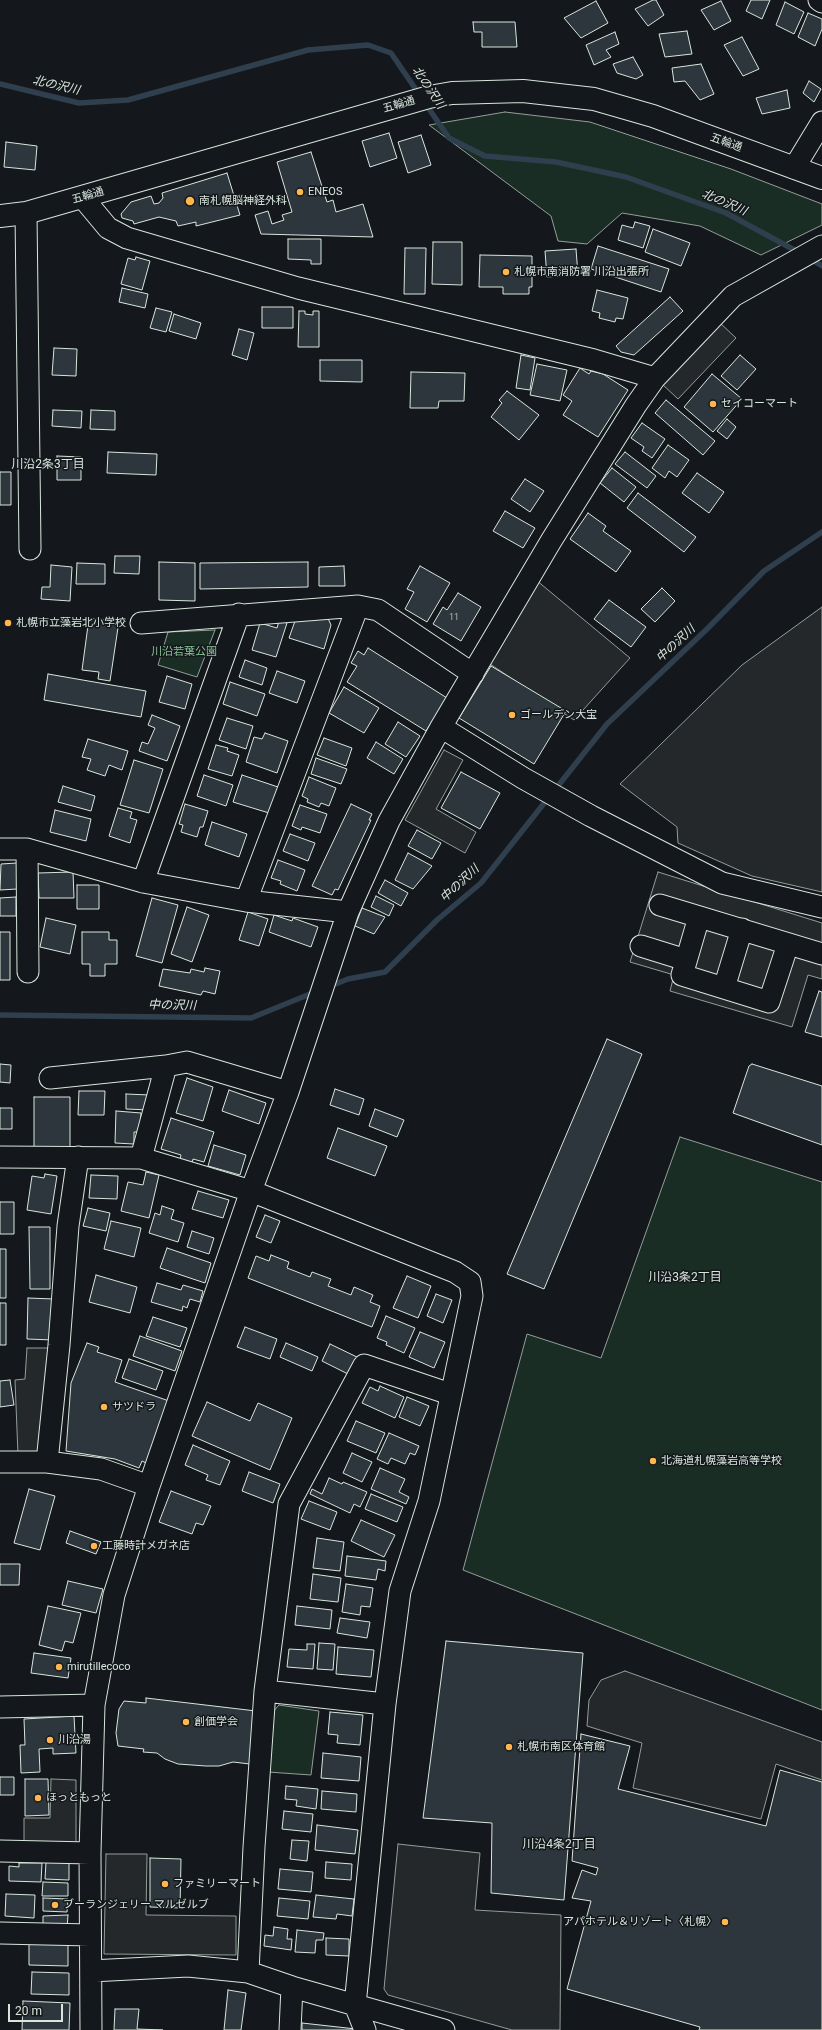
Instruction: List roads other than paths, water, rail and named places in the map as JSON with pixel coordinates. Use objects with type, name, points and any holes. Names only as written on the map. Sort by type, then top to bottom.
[{"type":"main road","name":"五輪通","points":[[0,216],[26,213],[83,198],[372,113],[429,97],[452,93],[522,91],[594,99],[653,116],[822,178]]},
{"type":"street","points":[[818,0],[822,2]]},
{"type":"street","points":[[794,168],[822,122]]},
{"type":"street","points":[[83,198],[108,228],[127,238],[298,288],[594,360],[655,378]]},
{"type":"street","points":[[26,213],[30,549]]},
{"type":"street","points":[[91,2030],[90,1853],[94,1705],[114,1595],[149,1486],[251,1191],[288,1092],[348,912],[389,821],[441,727],[591,475],[655,378],[733,296],[786,264],[822,246]]},
{"type":"street","points":[[141,623],[239,614],[358,606],[378,610],[473,674]]},
{"type":"street","points":[[246,901],[358,606]]},
{"type":"street","points":[[143,882],[239,614]]},
{"type":"street","points":[[441,727],[523,778],[591,816],[722,883],[822,907]]},
{"type":"street","points":[[0,849],[27,849],[143,882],[246,901],[348,912]]},
{"type":"street","points":[[27,849],[28,972]]},
{"type":"street","points":[[660,905],[822,954]]},
{"type":"street","points":[[699,917],[682,975],[769,1002],[788,944]]},
{"type":"street","points":[[724,988],[742,929]]},
{"type":"street","points":[[641,946],[686,960]]},
{"type":"street","points":[[50,1078],[166,1066],[186,1062],[288,1092]]},
{"type":"street","points":[[141,1158],[166,1066]]},
{"type":"street","points":[[0,1157],[141,1158],[251,1191],[455,1272],[470,1282],[472,1296],[450,1394],[429,1501],[400,1591],[385,1704],[355,2005],[365,2030]]},
{"type":"street","points":[[47,1462],[59,1346],[68,1226],[78,1157]]},
{"type":"street","points":[[248,1972],[254,1847],[265,1691],[289,1504],[364,1365],[450,1394]]},
{"type":"street","points":[[0,1462],[47,1462],[101,1469],[149,1486]]},
{"type":"street","points":[[265,1691],[385,1704]]},
{"type":"street","points":[[0,1707],[94,1705]]},
{"type":"street","points":[[0,1851],[90,1853]]},
{"type":"street","points":[[0,1933],[90,1935]]},
{"type":"street","points":[[91,1970],[188,1966],[248,1972],[292,1987],[444,2030]]},
{"type":"street","points":[[290,2030],[292,1987]]},
{"type":"waterway","name":"北の沢川","points":[[0,84],[79,103],[128,100],[308,50],[368,45],[391,53],[419,94]]},
{"type":"waterway","name":"北の沢川","points":[[425,103],[449,138],[485,156],[556,162],[626,177],[726,213],[800,253]]},
{"type":"waterway","name":"北の沢川","points":[[809,258],[822,266]]},
{"type":"waterway","name":"中の沢川","points":[[554,791],[607,724],[707,629],[764,571],[822,532]]},
{"type":"waterway","name":"中の沢川","points":[[328,987],[348,979],[385,972],[437,920],[481,883],[549,797]]},
{"type":"waterway","name":"中の沢川","points":[[0,1015],[251,1018],[315,992]]},
{"type":"place","name":"ENEOS","points":[[300,192]]},
{"type":"place","name":"南札幌脳神経外科","points":[[190,201]]},
{"type":"place","name":"札幌市南消防署 川沿出張所","points":[[506,272]]},
{"type":"place","name":"セイコーマート","points":[[713,404]]},
{"type":"place","name":"札幌市立藻岩北小学校","points":[[8,623]]},
{"type":"place","name":"ゴールデン大宝","points":[[512,715]]},
{"type":"place","name":"サツドラ","points":[[104,1407]]},
{"type":"place","name":"北海道札幌藻岩高等学校","points":[[653,1461]]},
{"type":"place","name":"工藤時計メガネ店","points":[[94,1546]]},
{"type":"place","name":"mirutillecoco","points":[[59,1667]]},
{"type":"place","name":"創価学会","points":[[186,1722]]},
{"type":"place","name":"川沿湯","points":[[50,1740]]},
{"type":"place","name":"札幌市南区体育館","points":[[509,1747]]},
{"type":"place","name":"ほっともっと","points":[[38,1798]]},
{"type":"place","name":"ファミリーマート","points":[[165,1884]]},
{"type":"place","name":"ブーランジェリー マルゼルブ","points":[[55,1905]]},
{"type":"place","name":"アパホテル＆リゾート〈札幌〉","points":[[725,1922]]},
{"type":"district","name":"川沿2条3丁目","points":[[48,465]]},
{"type":"district","name":"川沿3条2丁目","points":[[685,1278]]},
{"type":"district","name":"川沿4条2丁目","points":[[559,1845]]},
{"type":"park label","name":"川沿若葉公園","points":[[184,652]]}]
